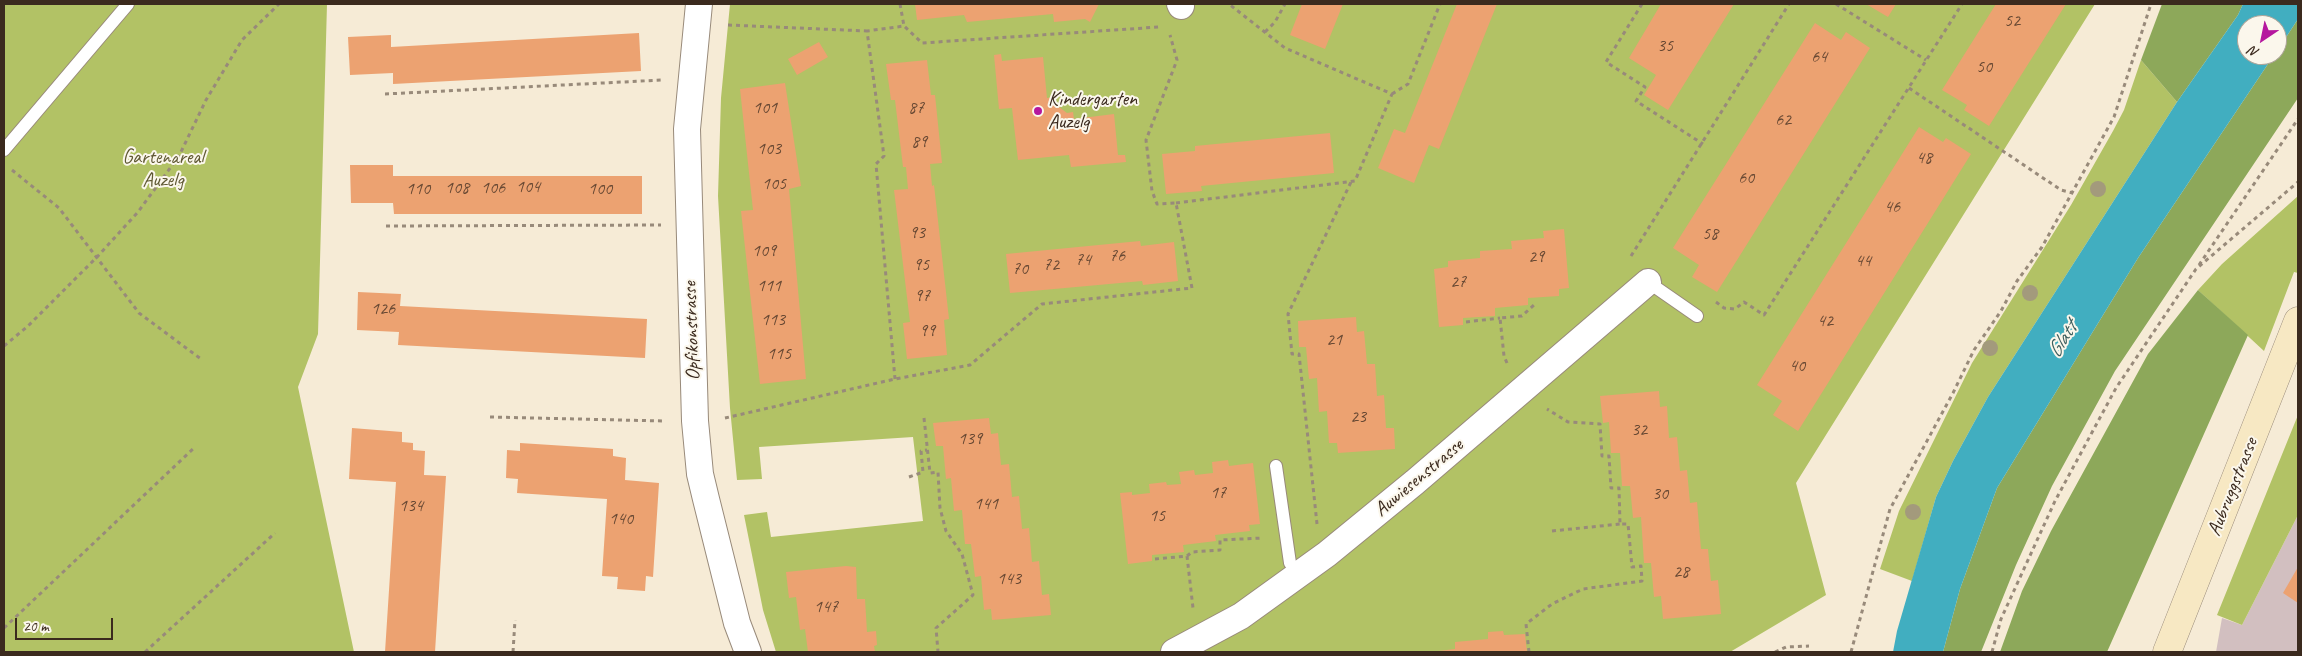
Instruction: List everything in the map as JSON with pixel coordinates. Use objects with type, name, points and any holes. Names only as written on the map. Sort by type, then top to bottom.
[{"type":"street","name":"Opfikonstrasse","points":[[699,4],[687,129],[695,421],[700,474],[737,624],[748,652]]},
{"type":"street","name":"Auwiesenstrasse","points":[[1174,652],[1241,616],[1299,574],[1415,482],[1648,282]]},
{"type":"street","name":"Aubruggstrasse","points":[[2167,652],[2298,321]]},
{"type":"lane","points":[[4,150],[128,4]]},
{"type":"lane","points":[[1648,282],[1697,316]]},
{"type":"lane","points":[[1276,466],[1290,563],[1299,574]]},
{"type":"path","points":[[4,346],[28,326],[97,257],[138,212],[178,156],[206,100],[242,40],[279,4]]},
{"type":"path","points":[[900,4],[904,26],[922,43],[1167,27],[1177,60],[1146,140],[1152,191],[1156,204],[1355,181],[1392,94],[1408,84],[1440,4]]},
{"type":"path","points":[[1229,4],[1285,48],[1392,94]]},
{"type":"path","points":[[1265,32],[1275,22],[1285,4]]},
{"type":"path","points":[[1642,4],[1606,62],[1644,87],[1636,101],[1703,144]]},
{"type":"path","points":[[1626,264],[1703,144],[1788,4]]},
{"type":"path","points":[[1836,4],[1926,60]]},
{"type":"path","points":[[1710,298],[1724,308],[1734,308],[1744,302],[1764,315],[1962,4]]},
{"type":"path","points":[[1851,652],[1890,509],[1953,393],[1974,350],[2001,311],[2017,281],[2042,247],[2114,117],[2151,4]]},
{"type":"path","points":[[726,25],[867,31],[904,26]]},
{"type":"path","points":[[867,31],[884,156],[876,164],[895,379]]},
{"type":"path","points":[[385,94],[665,80]]},
{"type":"path","points":[[1909,88],[2062,190],[2073,193]]},
{"type":"path","points":[[1992,652],[2002,619],[2060,492],[2116,388],[2298,119]]},
{"type":"path","points":[[11,169],[59,208],[139,313],[201,360]]},
{"type":"path","points":[[1318,532],[1299,354],[1292,354],[1288,314],[1351,182]]},
{"type":"path","points":[[2196,269],[2298,182]]},
{"type":"path","points":[[724,418],[895,379],[970,365],[1042,304],[1192,288],[1176,203]]},
{"type":"path","points":[[386,226],[664,225]]},
{"type":"path","points":[[1466,322],[1522,316],[1536,303]]},
{"type":"path","points":[[1500,318],[1504,356],[1509,371]]},
{"type":"path","points":[[1542,403],[1568,422],[1600,424],[1602,456],[1609,456],[1611,488],[1619,488],[1620,524]]},
{"type":"path","points":[[490,417],[670,422]]},
{"type":"path","points":[[924,418],[930,472],[938,472],[940,508],[946,531],[962,554],[973,595],[936,628],[938,652]]},
{"type":"path","points":[[4,628],[194,448]]},
{"type":"path","points":[[909,477],[923,472],[921,451],[927,450]]},
{"type":"path","points":[[1529,652],[1526,624],[1552,604],[1583,589],[1642,581],[1641,566],[1632,567],[1628,524],[1552,531]]},
{"type":"path","points":[[145,652],[275,532]]},
{"type":"path","points":[[1156,559],[1188,556],[1192,552],[1220,550],[1220,540],[1272,538]]},
{"type":"path","points":[[1188,556],[1192,606]]},
{"type":"path","points":[[513,652],[515,620]]},
{"type":"path","points":[[1775,652],[1786,647],[1809,646]]},
{"type":"shaded area","points":[[2298,515],[2298,652],[2216,652],[2222,618],[2242,625]]},
{"type":"green space","name":"Gartenareal Auzelg","points":[[4,4],[327,4],[318,334],[298,387],[354,652],[4,652]]},
{"type":"green space","points":[[730,4],[2095,4],[1796,483],[1826,595],[1730,652],[776,652],[763,610],[744,515],[767,512],[771,537],[923,521],[913,437],[759,447],[762,479],[737,480],[730,408],[718,196],[721,98]]},
{"type":"green space","points":[[2162,4],[2243,4],[2238,15],[2177,102],[2141,60]]},
{"type":"green space","points":[[2298,19],[2298,98],[2115,371],[2052,486],[2016,565],[1981,652],[1943,652],[1960,589],[1997,488],[2138,258],[2267,65],[2287,65],[2287,36]]},
{"type":"green space","points":[[2141,60],[2177,102],[1988,397],[1953,461],[1936,497],[1912,581],[1880,569],[1899,511],[1972,363],[2071,205],[2113,131],[2124,110]]},
{"type":"green space","points":[[2298,196],[2298,273],[2294,272],[2264,351],[2198,290],[2222,264]]},
{"type":"green space","points":[[2198,290],[2248,335],[2107,652],[2000,652],[2022,591],[2051,531],[2148,354]]},
{"type":"green space","points":[[2298,415],[2298,515],[2242,625],[2217,615]]},
{"type":"water","points":[[2243,4],[2298,4],[2298,19],[2287,36],[2287,15],[2238,15]]},
{"type":"water","name":"Glatt","points":[[2237,16],[2237,65],[2267,65],[2138,258],[1997,488],[1960,589],[1943,652],[1893,652],[1897,631],[1936,497],[1953,461],[1988,397],[2177,102]]},
{"type":"building","points":[[915,4],[1099,4],[1090,22],[1085,19],[1054,22],[1053,14],[967,22],[964,15],[917,20]]},
{"type":"building","points":[[1302,4],[1343,4],[1325,49],[1290,35]]},
{"type":"building","points":[[1457,4],[1497,4],[1439,149],[1429,145],[1414,183],[1378,168],[1394,129],[1405,133]]},
{"type":"building","points":[[1661,4],[1734,4],[1668,110],[1644,95],[1656,75],[1629,58]]},
{"type":"building","points":[[1866,4],[1896,4],[1888,17]]},
{"type":"building","points":[[1996,4],[2066,4],[1989,126],[1964,110],[1967,105],[1942,90]]},
{"type":"building","points":[[1815,23],[1841,40],[1846,32],[1870,48],[1717,292],[1692,277],[1699,265],[1673,248]]},
{"type":"building","points":[[639,33],[641,71],[393,84],[393,73],[350,75],[348,37],[391,35],[391,47]]},
{"type":"building","points":[[819,42],[828,57],[797,75],[788,59]]},
{"type":"building","name":"Kindergarten Auzelg","points":[[1001,54],[1002,61],[1043,57],[1047,98],[1054,97],[1055,104],[1067,113],[1073,112],[1074,119],[1114,114],[1118,155],[1125,155],[1126,162],[1071,167],[1069,155],[1018,160],[1012,108],[999,109],[994,55]]},
{"type":"building","points":[[927,60],[931,95],[935,95],[942,163],[930,164],[949,319],[944,320],[947,355],[907,359],[903,323],[910,322],[894,190],[908,189],[906,167],[903,167],[895,100],[891,100],[886,64]]},
{"type":"building","points":[[785,83],[801,186],[789,189],[806,379],[760,384],[741,211],[753,210],[740,89]]},
{"type":"building","points":[[1919,127],[1943,142],[1946,138],[1971,154],[1798,431],[1773,415],[1782,401],[1757,385]]},
{"type":"building","points":[[1330,133],[1334,173],[1201,186],[1202,191],[1166,194],[1162,154],[1195,151],[1195,146]]},
{"type":"building","points":[[350,165],[393,165],[393,176],[642,176],[642,214],[394,214],[393,203],[351,203]]},
{"type":"building","points":[[1564,229],[1569,288],[1559,289],[1559,296],[1528,298],[1528,305],[1495,308],[1495,316],[1463,318],[1463,325],[1439,327],[1434,269],[1448,267],[1448,261],[1480,258],[1480,251],[1512,249],[1511,241],[1544,238],[1543,231]]},
{"type":"building","points":[[1140,241],[1141,246],[1174,242],[1178,281],[1143,285],[1142,281],[1010,293],[1006,254]]},
{"type":"building","points":[[358,292],[401,294],[400,306],[647,319],[645,358],[398,345],[399,332],[357,330]]},
{"type":"building","points":[[1356,317],[1357,332],[1364,331],[1367,364],[1375,364],[1377,396],[1384,395],[1386,428],[1394,428],[1395,449],[1338,453],[1337,443],[1329,443],[1327,411],[1319,412],[1317,378],[1309,379],[1306,347],[1299,347],[1298,321]]},
{"type":"building","points":[[1659,391],[1660,407],[1667,406],[1669,438],[1677,437],[1680,471],[1687,470],[1690,503],[1697,502],[1701,549],[1708,549],[1711,581],[1718,580],[1721,614],[1663,619],[1661,596],[1654,597],[1651,563],[1644,563],[1641,517],[1633,518],[1630,486],[1622,486],[1620,453],[1611,453],[1609,422],[1603,423],[1600,396]]},
{"type":"building","points":[[989,418],[991,434],[998,433],[1001,465],[1009,464],[1012,497],[1019,496],[1022,529],[1029,528],[1032,562],[1039,561],[1042,595],[1049,594],[1051,615],[992,620],[991,609],[984,610],[981,576],[975,577],[971,544],[965,544],[962,510],[954,511],[951,478],[946,479],[943,446],[936,446],[933,423]]},
{"type":"building","points":[[352,428],[402,432],[402,442],[413,443],[413,450],[425,451],[424,475],[446,476],[435,652],[385,652],[396,482],[349,479]]},
{"type":"building","points":[[520,443],[613,449],[613,456],[626,458],[625,480],[659,483],[653,577],[646,576],[645,591],[617,589],[618,577],[602,576],[607,499],[517,493],[518,479],[506,478],[507,450],[520,451]]},
{"type":"building","points":[[1228,460],[1229,466],[1253,463],[1260,524],[1249,525],[1250,531],[1215,535],[1216,541],[1183,545],[1184,552],[1152,555],[1152,561],[1128,564],[1120,493],[1132,492],[1132,495],[1150,493],[1149,484],[1166,482],[1167,485],[1181,484],[1179,472],[1194,470],[1195,475],[1213,473],[1212,462]]},
{"type":"building","points":[[846,566],[856,567],[857,599],[865,599],[867,632],[876,631],[877,645],[874,646],[875,652],[808,652],[805,629],[800,630],[796,597],[789,598],[786,572]]},
{"type":"building","points":[[2298,567],[2298,603],[2283,593]]},
{"type":"building","points":[[1503,631],[1504,635],[1525,634],[1527,652],[1430,652],[1455,649],[1455,642],[1488,639],[1488,632]]},
{"type":"place","name":"Kindergarten Auzelg","points":[[1038,111]]}]
